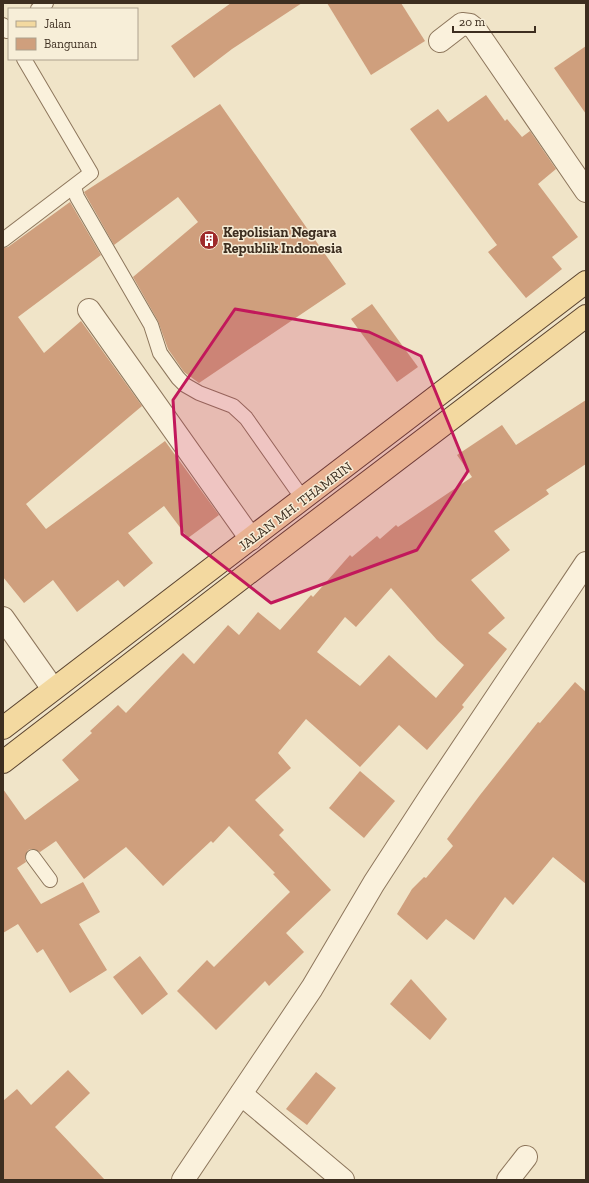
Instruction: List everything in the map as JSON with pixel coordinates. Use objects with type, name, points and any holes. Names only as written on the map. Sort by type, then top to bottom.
[{"type":"main road","name":"JALAN MH. THAMRIN","points":[[3,728],[586,282]]},
{"type":"main road","name":"JALAN MH. THAMRIN","points":[[3,762],[428,435],[586,316]]},
{"type":"main road","points":[[414,414],[428,435]]},
{"type":"main road","points":[[50,692],[64,716]]},
{"type":"street","points":[[440,41],[462,24],[470,25],[474,29],[586,191]]},
{"type":"street","points":[[89,310],[251,539]]},
{"type":"street","points":[[300,502],[313,523]]},
{"type":"street","points":[[183,1180],[312,988],[374,883],[586,563]]},
{"type":"street","points":[[3,618],[50,692]]},
{"type":"street","points":[[241,1094],[343,1180]]},
{"type":"street","points":[[508,1180],[526,1157]]},
{"type":"lane","points":[[3,240],[91,174],[90,167],[25,60]]},
{"type":"lane","points":[[74,187],[77,197],[151,325],[160,354],[178,378],[199,393],[233,406],[246,418],[300,502]]},
{"type":"lane","points":[[33,857],[50,880]]},
{"type":"highlighted area","points":[[235,309],[369,332],[421,356],[468,471],[417,550],[271,603],[182,534],[173,400]]},
{"type":"building","points":[[231,3],[302,3],[232,49],[194,78],[171,46]]},
{"type":"building","points":[[327,3],[401,3],[425,41],[371,75]]},
{"type":"building","points":[[586,46],[586,114],[554,68]]},
{"type":"building","points":[[486,95],[505,121],[507,119],[522,137],[530,131],[556,169],[538,184],[578,237],[552,257],[562,269],[526,298],[488,252],[497,245],[410,129],[438,109],[448,122]]},
{"type":"building","name":"Kepolisian Negara Republik Indonesia","points":[[220,104],[346,284],[199,383],[184,372],[168,349],[158,321],[133,277],[198,222],[178,197],[114,245],[84,192]]},
{"type":"building","points":[[70,202],[101,255],[18,317],[44,353],[81,321],[142,406],[26,504],[46,529],[165,441],[219,515],[188,538],[164,506],[128,533],[153,563],[124,587],[118,580],[77,612],[53,580],[24,603],[3,577],[3,248],[8,247]]},
{"type":"building","points":[[372,304],[418,367],[397,382],[351,319]]},
{"type":"building","points":[[586,400],[586,464],[546,490],[549,494],[494,531],[510,550],[471,580],[505,618],[488,633],[507,649],[462,705],[464,707],[427,750],[399,725],[360,767],[306,719],[278,753],[291,768],[255,800],[284,830],[279,835],[331,890],[286,933],[304,952],[269,986],[265,981],[216,1030],[177,991],[207,960],[214,967],[290,892],[273,874],[275,873],[229,826],[213,843],[211,841],[163,886],[126,847],[84,879],[56,841],[40,852],[32,849],[28,850],[25,858],[26,862],[17,868],[41,904],[83,882],[100,912],[79,924],[107,970],[70,993],[43,949],[37,953],[18,924],[3,933],[3,789],[25,820],[79,780],[62,760],[92,733],[90,731],[118,705],[126,713],[183,653],[194,664],[228,625],[239,635],[258,612],[280,630],[311,595],[313,597],[350,555],[352,557],[377,536],[380,539],[396,525],[398,527],[472,477],[457,455],[502,425],[516,445]],"holes":[[[391,588],[437,640],[464,665],[436,698],[389,655],[360,686],[317,652],[345,617],[356,627]]]},
{"type":"building","points":[[575,682],[586,692],[586,884],[553,857],[513,905],[505,897],[474,940],[446,919],[427,940],[397,914],[412,889],[424,877],[426,878],[453,846],[447,839],[480,795],[538,722],[540,723]]},
{"type":"building","points":[[360,771],[395,801],[364,838],[329,808]]},
{"type":"building","points":[[140,956],[168,994],[142,1015],[113,977]]},
{"type":"building","points":[[411,979],[447,1019],[430,1040],[390,1004]]},
{"type":"building","points":[[68,1070],[90,1093],[55,1127],[105,1180],[3,1180],[3,1101],[17,1089],[31,1105]]},
{"type":"building","points":[[316,1072],[336,1088],[307,1125],[286,1109]]},
{"type":"place","name":"Kepolisian Negara Republik Indonesia","points":[[209,240]]}]
